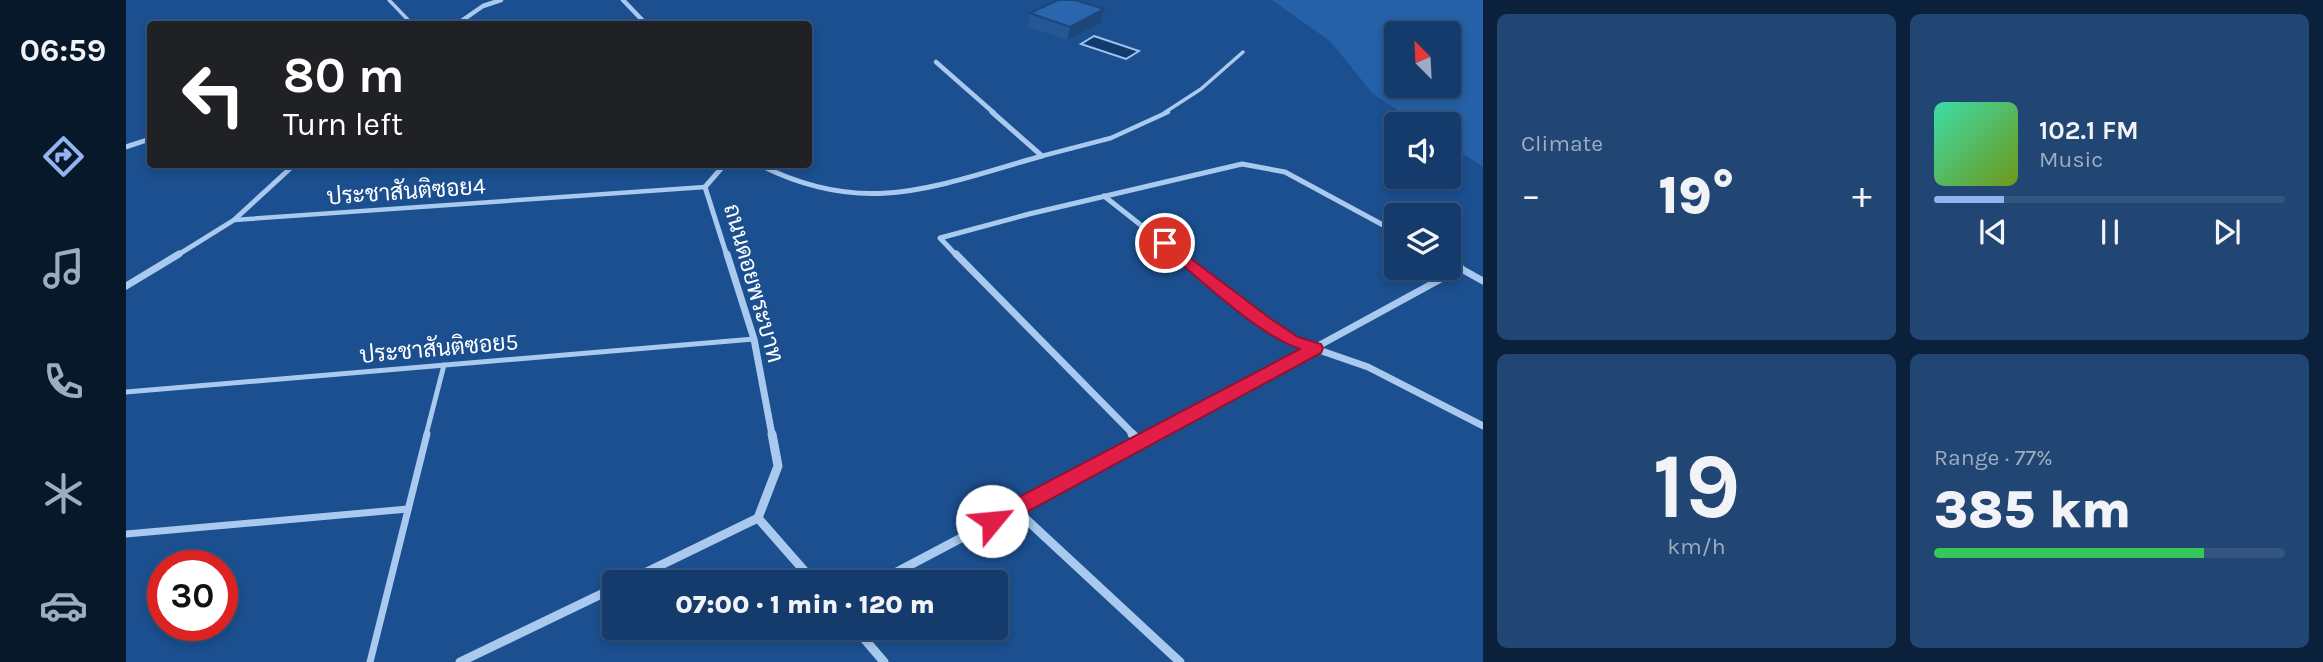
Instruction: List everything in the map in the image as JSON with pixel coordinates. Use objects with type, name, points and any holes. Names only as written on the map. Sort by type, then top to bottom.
[{"type":"street","points":[[461,21],[483,6],[501,0]]},
{"type":"street","points":[[623,0],[643,21]]},
{"type":"street","points":[[936,62],[1042,156]]},
{"type":"street","points":[[126,147],[147,140]]},
{"type":"street","points":[[767,168],[810,187],[846,194],[884,194],[935,184],[1042,156]]},
{"type":"street","points":[[1141,443],[940,238],[1242,164],[1263,166],[1306,181],[1384,225]]},
{"type":"street","points":[[126,286],[234,220],[291,168]]},
{"type":"street","name":"ถนนดอยพระบาท","points":[[722,168],[705,187],[754,339],[778,466],[758,518]]},
{"type":"street","points":[[1104,196],[1265,323],[1293,341],[1368,367],[1483,426]]},
{"type":"street","points":[[1461,268],[1483,281]]},
{"type":"street","points":[[900,570],[1141,443],[1439,280]]},
{"type":"street","points":[[1015,509],[1180,662]]},
{"type":"street","points":[[651,570],[758,518],[804,570]]},
{"type":"street","points":[[460,662],[602,593]]},
{"type":"street","points":[[865,640],[884,662]]},
{"type":"lane","points":[[389,0],[409,21]]},
{"type":"lane","points":[[1042,156],[1122,134],[1178,105],[1219,77],[1242,52]]},
{"type":"lane","name":"ประชาสันติซอย4","points":[[234,220],[705,187]]},
{"type":"lane","name":"ประชาสันติซอย5","points":[[126,392],[754,339]]},
{"type":"lane","points":[[370,662],[444,365]]},
{"type":"lane","points":[[126,534],[408,509]]},
{"type":"shaded area","points":[[1272,0],[1483,0],[1483,167],[1461,152],[1461,112],[1401,112],[1373,94],[1330,41]]},
{"type":"shaded area","points":[[1094,36],[1139,51],[1126,59],[1081,44]]},
{"type":"building","points":[[1058,0],[1075,0],[1104,9],[1070,27],[1030,13]]},
{"type":"route","points":[[992,521],[1315,348],[1293,341],[1265,323],[1165,243]]}]
